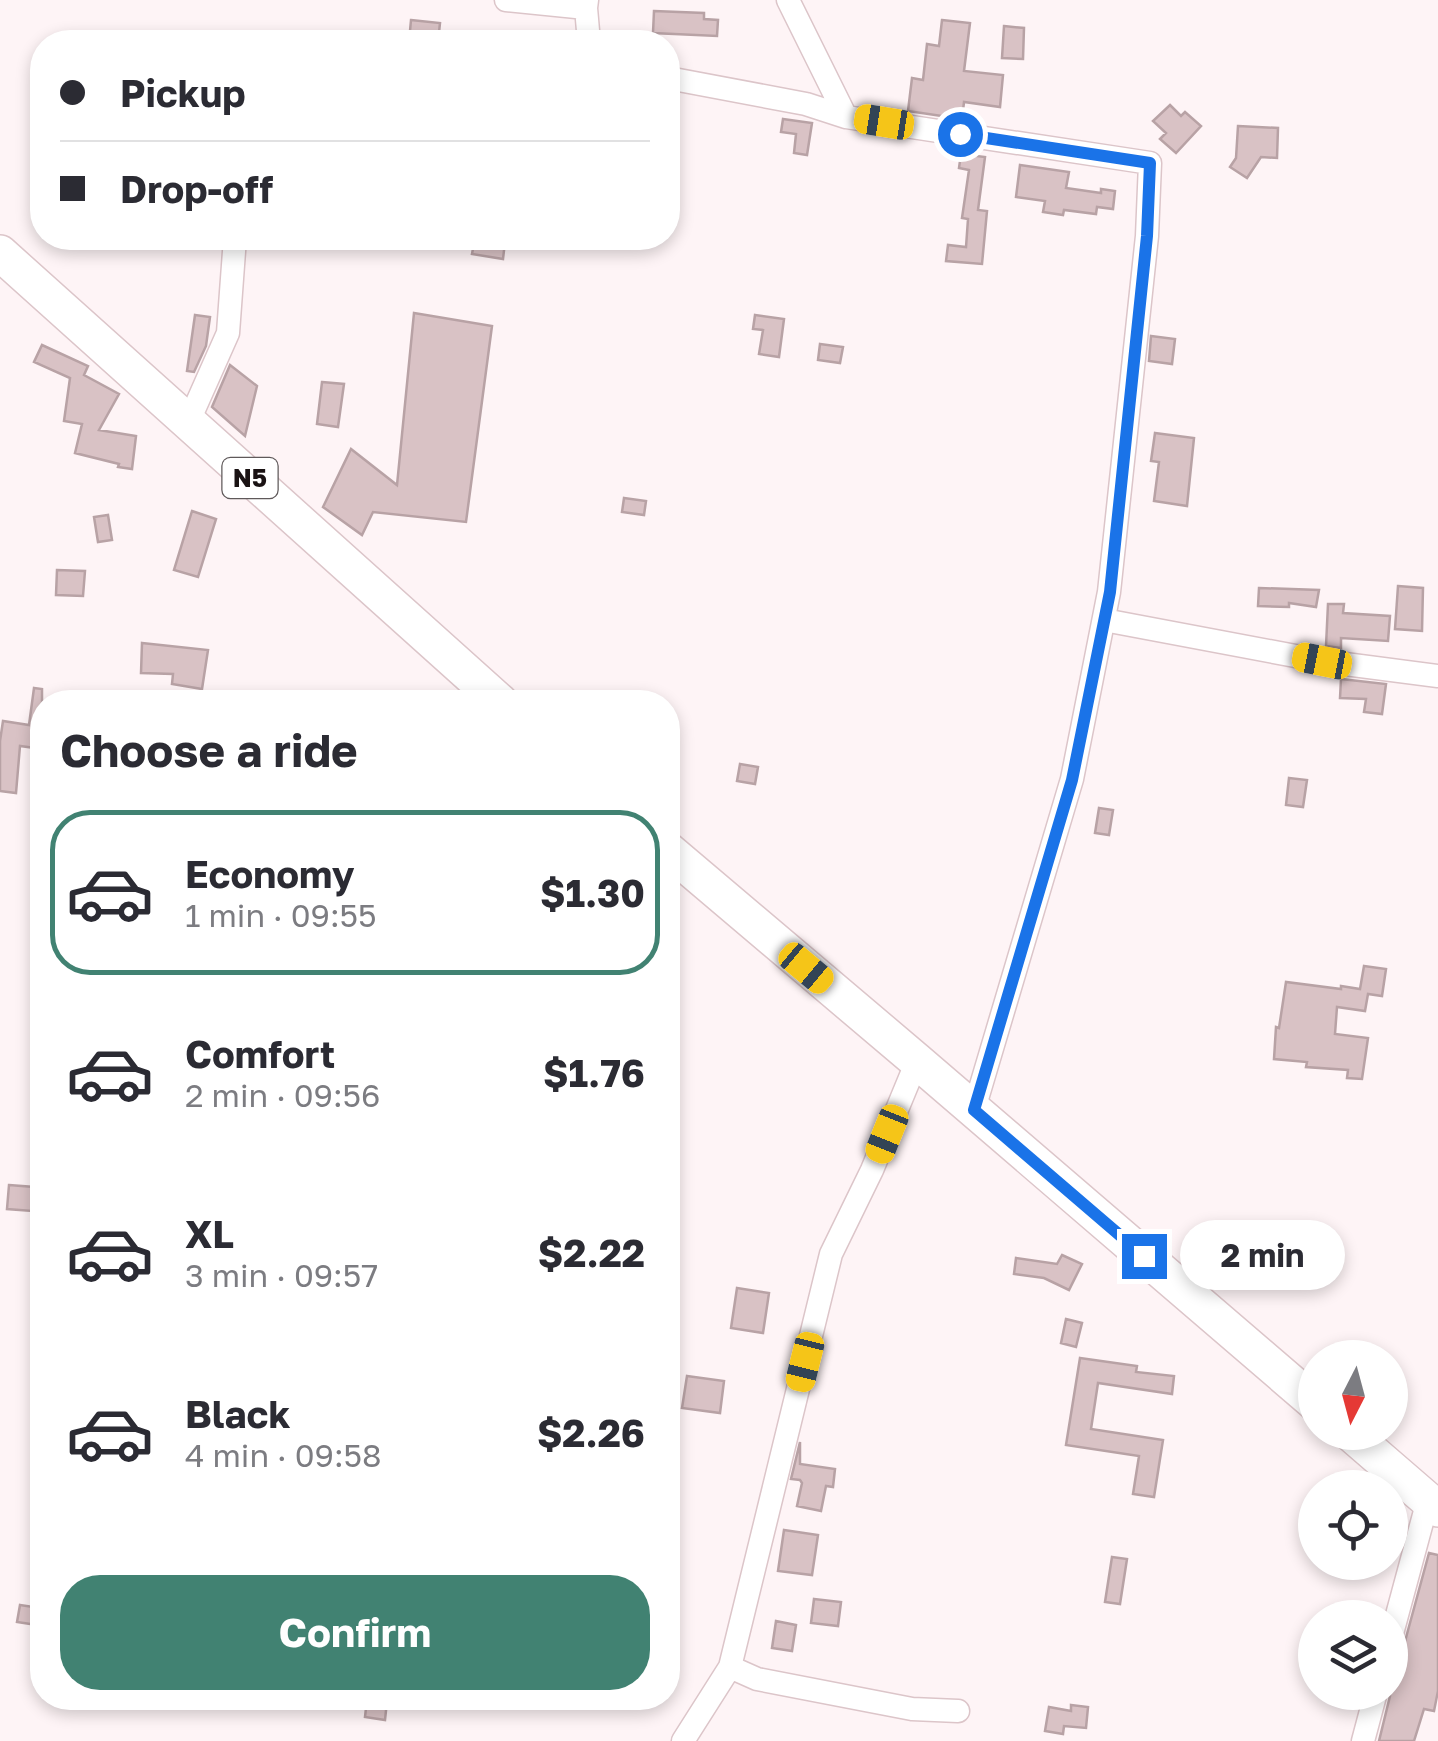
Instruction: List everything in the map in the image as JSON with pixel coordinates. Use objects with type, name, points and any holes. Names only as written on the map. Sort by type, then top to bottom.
[{"type":"highway","name":"N5","points":[[0,254],[487,690]]},
{"type":"highway","points":[[680,860],[1298,1388]]},
{"type":"highway","points":[[1370,1450],[1435,1505]]},
{"type":"street","points":[[506,0],[586,4],[588,30]]},
{"type":"street","points":[[788,0],[846,116]]},
{"type":"street","points":[[680,80],[806,104],[846,116],[1150,163],[1143,276],[1110,592],[1072,780],[974,1110]]},
{"type":"street","points":[[188,422],[228,332],[234,250]]},
{"type":"street","points":[[1104,620],[1322,661],[1438,676]]},
{"type":"street","points":[[683,1741],[730,1667],[831,1254],[872,1170],[917,1061]]},
{"type":"street","points":[[1404,1600],[1435,1505]]},
{"type":"street","points":[[730,1667],[756,1678],[912,1709],[958,1711]]},
{"type":"street","points":[[1363,1741],[1371,1710]]},
{"type":"building","points":[[654,11],[704,13],[704,19],[718,20],[717,36],[653,30]]},
{"type":"building","points":[[411,20],[440,23],[439,30],[410,30]]},
{"type":"building","points":[[942,20],[970,23],[964,71],[1003,75],[1000,107],[964,102],[962,119],[908,111],[912,78],[923,80],[927,44],[939,46]]},
{"type":"building","points":[[1004,26],[1024,28],[1023,59],[1002,58]]},
{"type":"building","points":[[1170,105],[1201,126],[1176,153],[1160,139],[1166,133],[1153,121]]},
{"type":"building","points":[[783,119],[812,123],[807,155],[794,153],[796,134],[781,132]]},
{"type":"building","points":[[1238,126],[1278,128],[1277,158],[1261,157],[1247,178],[1230,167],[1236,158]]},
{"type":"building","points":[[961,154],[985,157],[978,210],[987,211],[982,264],[946,261],[948,245],[966,247],[968,219],[962,218],[969,170],[959,168]]},
{"type":"building","points":[[1020,165],[1069,172],[1066,188],[1115,191],[1113,209],[1097,207],[1096,214],[1043,212],[1045,201],[1016,197]]},
{"type":"building","points":[[473,250],[504,250],[503,259],[472,254]]},
{"type":"building","points":[[414,313],[492,326],[466,522],[373,512],[362,535],[323,507],[351,449],[397,485]]},
{"type":"building","points":[[195,315],[210,317],[206,346],[194,372],[187,371]]},
{"type":"building","points":[[755,315],[784,319],[779,357],[759,354],[763,330],[753,329]]},
{"type":"building","points":[[1151,336],[1175,339],[1172,364],[1149,361]]},
{"type":"building","points":[[820,344],[843,347],[840,363],[818,360]]},
{"type":"building","points":[[42,345],[88,366],[84,375],[119,394],[99,430],[136,436],[132,469],[75,453],[82,424],[64,421],[70,378],[34,362]]},
{"type":"building","points":[[230,365],[257,386],[245,436],[212,407]]},
{"type":"building","points":[[322,382],[344,384],[338,427],[317,424]]},
{"type":"building","points":[[1155,433],[1194,438],[1187,506],[1154,501],[1159,462],[1151,461]]},
{"type":"building","points":[[624,498],[646,501],[644,515],[622,512]]},
{"type":"building","points":[[192,511],[216,519],[198,577],[174,570]]},
{"type":"building","points":[[108,515],[112,540],[98,542],[94,517]]},
{"type":"building","points":[[57,570],[85,571],[83,596],[56,595]]},
{"type":"building","points":[[1398,586],[1423,588],[1422,631],[1395,629]]},
{"type":"building","points":[[1259,588],[1319,590],[1316,607],[1289,603],[1289,607],[1258,606]]},
{"type":"building","points":[[1328,604],[1344,604],[1343,613],[1390,616],[1388,641],[1341,638],[1341,648],[1326,646]]},
{"type":"building","points":[[142,643],[208,650],[202,689],[172,684],[173,674],[141,673]]},
{"type":"building","points":[[1341,679],[1386,684],[1382,714],[1364,712],[1366,699],[1340,698]]},
{"type":"building","points":[[30,718],[30,747],[20,746],[16,793],[0,791],[3,721],[29,725]]},
{"type":"building","points":[[740,764],[758,767],[755,784],[737,781]]},
{"type":"building","points":[[1289,778],[1307,780],[1303,807],[1286,805]]},
{"type":"building","points":[[1099,808],[1113,810],[1109,835],[1095,833]]},
{"type":"building","points":[[1364,966],[1386,969],[1382,996],[1368,994],[1365,1011],[1337,1007],[1335,1034],[1368,1038],[1362,1079],[1347,1078],[1348,1070],[1306,1067],[1307,1062],[1274,1059],[1286,982],[1360,989]]},
{"type":"building","points":[[9,1185],[30,1187],[30,1211],[7,1209]]},
{"type":"building","points":[[1062,1255],[1082,1264],[1069,1290],[1044,1278],[1014,1274],[1016,1258],[1057,1264]]},
{"type":"building","points":[[737,1288],[769,1293],[763,1333],[731,1328]]},
{"type":"building","points":[[1066,1319],[1082,1323],[1076,1347],[1061,1343]]},
{"type":"building","points":[[1080,1358],[1137,1366],[1136,1372],[1174,1376],[1172,1394],[1098,1383],[1091,1429],[1163,1440],[1154,1497],[1133,1494],[1139,1456],[1066,1445]]},
{"type":"building","points":[[687,1376],[724,1381],[720,1413],[682,1408]]},
{"type":"building","points":[[800,1442],[800,1464],[835,1469],[833,1487],[826,1486],[821,1511],[797,1506],[802,1483],[791,1479]]},
{"type":"building","points":[[784,1530],[818,1535],[812,1575],[778,1571]]},
{"type":"building","points":[[1429,1553],[1438,1555],[1438,1691],[1434,1711],[1424,1709],[1414,1741],[1379,1741],[1387,1710],[1408,1710],[1408,1630]]},
{"type":"building","points":[[1112,1557],[1127,1559],[1120,1604],[1105,1602]]},
{"type":"building","points":[[814,1599],[841,1602],[838,1626],[811,1623]]},
{"type":"building","points":[[20,1605],[30,1606],[30,1624],[17,1622]]},
{"type":"building","points":[[776,1621],[796,1625],[792,1651],[772,1648]]},
{"type":"building","points":[[1071,1705],[1088,1707],[1086,1728],[1064,1726],[1063,1734],[1045,1731],[1049,1707],[1071,1711]]},
{"type":"building","points":[[366,1710],[386,1710],[385,1720],[365,1717]]},
{"type":"route","points":[[960,134],[1150,163],[1147,236],[1110,592],[1072,780],[974,1110],[1144,1256]]}]
